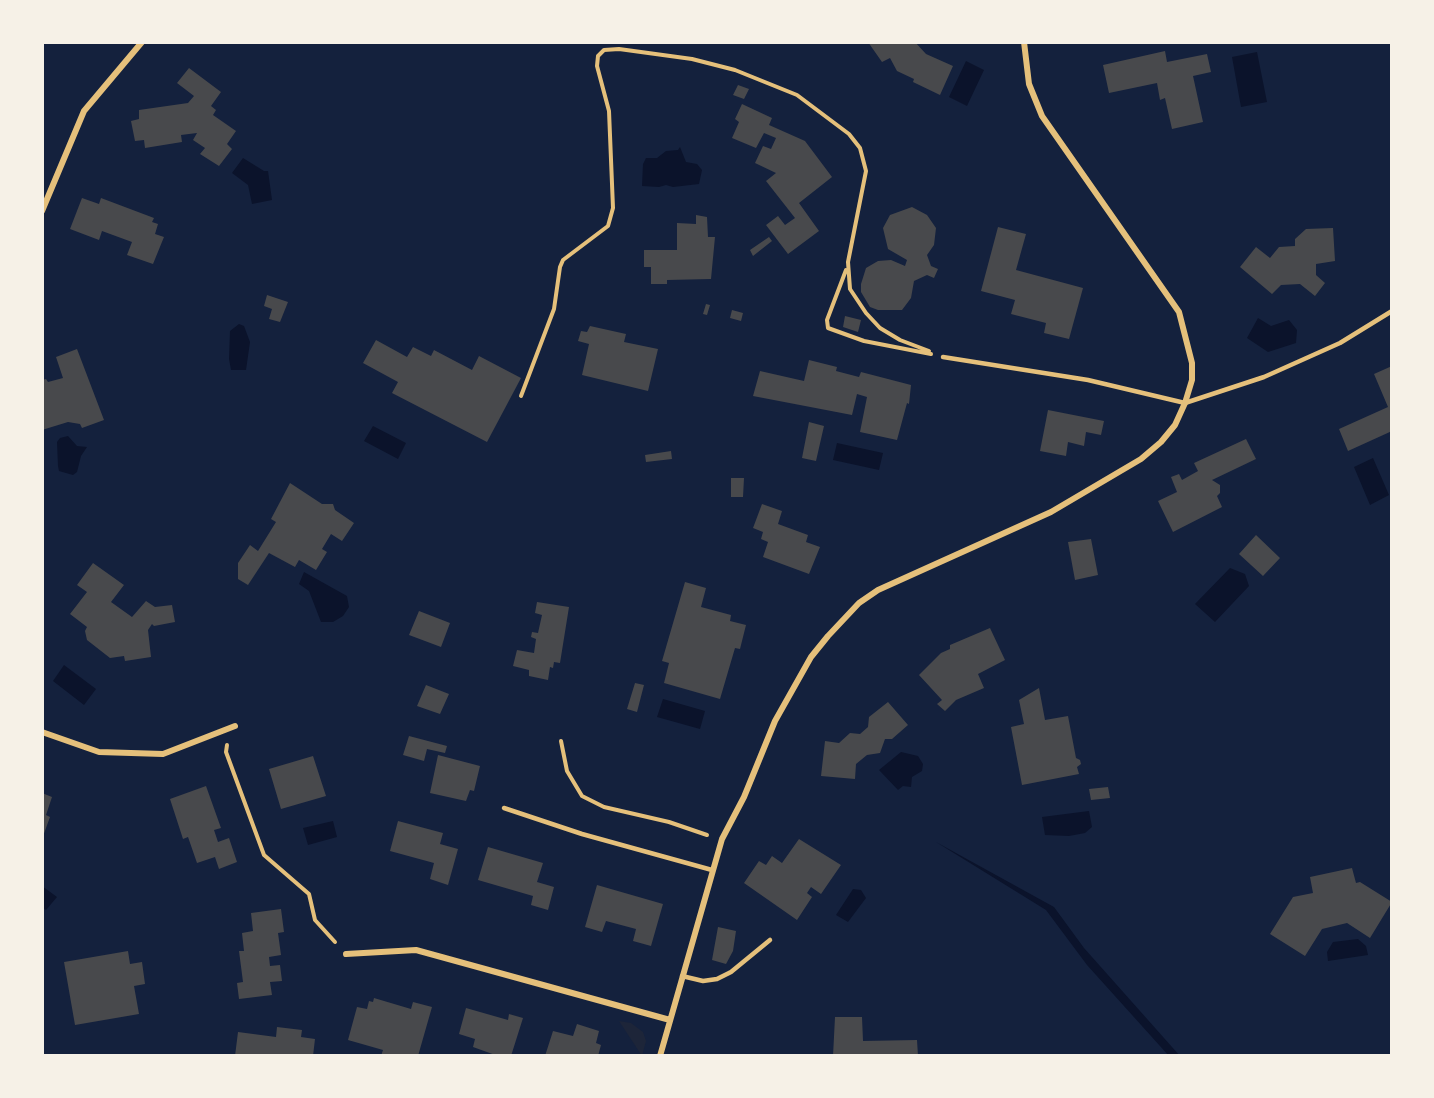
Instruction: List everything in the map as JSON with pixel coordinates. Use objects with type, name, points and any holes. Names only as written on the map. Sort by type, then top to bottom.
[{"type":"street","points":[[42,211],[84,111],[142,42]]},
{"type":"street","points":[[660,1056],[722,839],[744,797],[775,720],[792,689],[828,636],[860,603],[878,590],[1051,512],[1141,459],[1161,442],[1175,425],[1185,403],[1192,380],[1192,363],[1179,312],[1042,116],[1029,84],[1023,42]]},
{"type":"street","points":[[42,732],[99,752],[163,754],[235,726]]},
{"type":"street","points":[[346,954],[416,950],[670,1020]]},
{"type":"lane","points":[[943,357],[1088,380],[1185,403],[1264,377],[1340,343],[1392,311]]},
{"type":"lane","points":[[504,808],[582,834],[712,870]]},
{"type":"lane","points":[[682,976],[703,981],[717,979],[731,972],[770,940]]},
{"type":"path","points":[[521,396],[554,309],[563,260],[598,236],[608,225],[613,207],[609,111],[597,66],[598,56],[604,50],[619,48],[692,59],[735,70],[797,95],[849,134],[860,148],[866,171],[848,262],[827,320],[828,328],[864,341],[943,357]]},
{"type":"path","points":[[848,262],[850,288],[872,320],[900,340],[943,357]]},
{"type":"path","points":[[235,726],[226,752],[264,855],[309,894],[315,920],[346,954]]},
{"type":"path","points":[[561,741],[567,771],[582,796],[604,807],[669,822],[722,839]]},
{"type":"shaded area","points":[[1257,52],[1267,102],[1241,107],[1232,57]]},
{"type":"shaded area","points":[[966,61],[984,70],[967,106],[949,97]]},
{"type":"shaded area","points":[[680,147],[686,162],[697,164],[702,170],[699,184],[673,187],[642,186],[643,164],[646,158],[657,158],[666,151],[678,150]]},
{"type":"shaded area","points":[[243,158],[264,171],[268,171],[272,200],[252,204],[248,185],[232,173]]},
{"type":"shaded area","points":[[1258,318],[1271,326],[1289,320],[1297,330],[1296,343],[1268,352],[1247,338]]},
{"type":"shaded area","points":[[239,324],[244,326],[250,342],[246,370],[231,370],[230,331]]},
{"type":"shaded area","points":[[373,426],[406,443],[398,459],[364,441]]},
{"type":"shaded area","points":[[68,436],[77,446],[87,447],[81,456],[77,472],[73,475],[59,471],[58,466],[57,442],[60,438]]},
{"type":"shaded area","points":[[837,443],[883,453],[879,470],[833,460]]},
{"type":"shaded area","points":[[1373,458],[1389,495],[1370,505],[1354,467]]},
{"type":"shaded area","points":[[1230,568],[1245,574],[1249,586],[1215,622],[1195,604]]},
{"type":"shaded area","points":[[304,572],[347,596],[349,607],[343,616],[333,622],[321,622],[309,591],[299,584]]},
{"type":"shaded area","points":[[64,665],[96,689],[84,705],[53,681]]},
{"type":"shaded area","points":[[663,699],[705,711],[700,729],[657,717]]},
{"type":"shaded area","points":[[901,752],[918,756],[923,764],[922,771],[912,777],[911,787],[903,786],[898,790],[879,770]]},
{"type":"shaded area","points":[[1089,811],[1092,827],[1085,833],[1069,836],[1045,835],[1042,817]]},
{"type":"shaded area","points":[[333,821],[337,837],[308,845],[303,828]]},
{"type":"shaded area","points":[[936,842],[1054,907],[1084,948],[1180,1056],[1169,1056],[1087,965],[1046,910]]},
{"type":"shaded area","points":[[42,886],[57,897],[46,910],[42,907]]},
{"type":"shaded area","points":[[853,889],[861,890],[866,898],[848,922],[836,915]]},
{"type":"shaded area","points":[[1358,939],[1366,946],[1368,955],[1328,961],[1327,952],[1333,942]]},
{"type":"shaded area","points":[[619,1021],[631,1023],[643,1032],[646,1041],[642,1056]]},
{"type":"building","points":[[868,42],[915,42],[926,54],[953,66],[940,95],[913,82],[914,79],[897,71],[890,58],[882,62]]},
{"type":"building","points":[[1165,51],[1167,62],[1207,54],[1211,72],[1193,76],[1203,122],[1172,129],[1165,98],[1160,100],[1157,83],[1109,93],[1103,65]]},
{"type":"building","points":[[189,68],[221,92],[211,106],[216,110],[213,115],[236,131],[227,144],[232,149],[219,166],[200,154],[205,148],[193,140],[197,133],[181,135],[182,142],[145,148],[144,140],[135,141],[131,121],[139,119],[139,110],[188,103],[194,96],[177,83]]},
{"type":"building","points":[[738,85],[749,89],[744,99],[733,95]]},
{"type":"building","points":[[742,104],[772,118],[769,125],[805,141],[832,177],[799,203],[819,231],[788,254],[766,225],[778,216],[785,225],[795,218],[766,181],[776,173],[755,163],[763,146],[771,149],[776,138],[764,133],[756,148],[732,138],[739,122],[735,119]]},
{"type":"building","points":[[82,198],[99,204],[101,198],[154,218],[152,222],[158,224],[155,234],[164,237],[153,264],[127,255],[132,242],[102,231],[99,240],[70,229]]},
{"type":"building","points":[[912,207],[927,215],[936,228],[934,245],[927,255],[931,266],[938,269],[934,278],[927,275],[914,281],[911,298],[902,310],[878,310],[870,307],[861,292],[866,268],[878,261],[891,260],[905,266],[907,260],[888,249],[883,228],[890,215]]},
{"type":"building","points":[[696,215],[707,217],[708,237],[715,237],[711,279],[667,280],[667,284],[651,284],[651,267],[644,267],[644,250],[677,250],[677,223],[696,224]]},
{"type":"building","points":[[998,227],[1026,234],[1016,270],[1083,288],[1069,339],[1044,333],[1046,323],[1011,314],[1015,300],[981,291]]},
{"type":"building","points":[[1333,228],[1335,261],[1316,264],[1316,275],[1325,283],[1315,296],[1300,284],[1281,285],[1272,294],[1240,267],[1256,247],[1270,258],[1279,247],[1295,246],[1295,239],[1306,229]]},
{"type":"building","points":[[769,237],[772,241],[753,256],[750,250]]},
{"type":"building","points":[[267,295],[288,302],[280,322],[269,319],[272,309],[264,306]]},
{"type":"building","points":[[706,304],[710,305],[707,315],[703,314]]},
{"type":"building","points":[[732,310],[743,313],[741,321],[730,318]]},
{"type":"building","points":[[845,316],[861,320],[858,332],[843,327]]},
{"type":"building","points":[[590,326],[626,334],[624,342],[658,349],[648,391],[582,375],[589,344],[578,341],[581,331],[587,332]]},
{"type":"building","points":[[376,340],[407,357],[413,347],[431,356],[434,350],[472,370],[479,356],[521,378],[487,442],[392,393],[398,382],[363,363]]},
{"type":"building","points":[[77,349],[104,420],[82,428],[80,424],[68,422],[42,430],[42,380],[46,379],[48,382],[63,378],[56,357]]},
{"type":"building","points":[[809,360],[837,367],[836,371],[859,377],[861,372],[911,385],[909,404],[907,403],[897,440],[860,432],[867,397],[857,394],[852,415],[753,396],[760,371],[804,381]]},
{"type":"building","points":[[1392,366],[1392,431],[1348,451],[1339,429],[1388,407],[1374,374]]},
{"type":"building","points":[[1048,410],[1104,421],[1101,435],[1086,432],[1084,446],[1068,442],[1066,456],[1040,451]]},
{"type":"building","points":[[809,422],[824,426],[816,461],[802,458]]},
{"type":"building","points":[[1246,439],[1256,459],[1212,480],[1220,485],[1220,493],[1217,496],[1222,507],[1173,532],[1158,501],[1177,492],[1171,477],[1179,474],[1182,480],[1198,471],[1194,463]]},
{"type":"building","points":[[671,451],[672,459],[646,462],[645,455]]},
{"type":"building","points":[[731,478],[744,478],[743,497],[731,497]]},
{"type":"building","points":[[290,483],[322,504],[333,504],[335,510],[354,523],[342,541],[331,534],[322,549],[327,552],[316,570],[299,560],[295,567],[269,553],[248,585],[238,579],[238,563],[250,545],[258,551],[276,522],[271,519]]},
{"type":"building","points":[[762,504],[782,511],[778,524],[808,535],[806,542],[820,547],[809,574],[763,557],[768,542],[761,539],[763,532],[753,528]]},
{"type":"building","points":[[1256,535],[1280,558],[1263,576],[1239,554]]},
{"type":"building","points":[[1091,539],[1098,575],[1075,580],[1068,542]]},
{"type":"building","points":[[93,563],[124,585],[111,602],[132,617],[146,601],[155,607],[172,605],[175,622],[154,626],[152,624],[148,630],[151,657],[125,661],[124,656],[110,658],[87,640],[85,631],[87,627],[70,614],[87,592],[77,585]]},
{"type":"building","points":[[685,582],[706,588],[701,607],[731,615],[730,621],[746,625],[740,649],[735,648],[720,699],[664,683],[669,663],[662,661]]},
{"type":"building","points":[[537,602],[569,607],[560,663],[554,662],[553,668],[550,667],[548,680],[529,676],[529,670],[513,666],[517,650],[534,653],[536,639],[531,637],[532,632],[538,633],[542,615],[535,613]]},
{"type":"building","points":[[419,611],[450,623],[441,647],[409,635]]},
{"type":"building","points":[[990,628],[1005,660],[978,674],[984,688],[956,700],[945,711],[937,704],[942,700],[919,675],[941,653],[950,649],[950,645]]},
{"type":"building","points":[[635,683],[644,685],[637,712],[627,709]]},
{"type":"building","points":[[426,685],[449,694],[440,714],[417,706]]},
{"type":"building","points":[[1039,688],[1045,720],[1068,716],[1076,758],[1081,764],[1077,767],[1079,774],[1022,785],[1011,727],[1024,724],[1019,700]]},
{"type":"building","points":[[888,702],[908,725],[892,739],[885,739],[880,753],[867,755],[856,764],[855,779],[821,776],[825,741],[839,743],[850,733],[860,734],[868,727],[869,717]]},
{"type":"building","points":[[409,736],[447,746],[445,753],[427,749],[424,761],[403,755]]},
{"type":"building","points":[[438,755],[480,766],[474,791],[470,790],[466,801],[430,793]]},
{"type":"building","points":[[313,756],[326,796],[281,809],[269,769]]},
{"type":"building","points":[[206,786],[221,828],[214,830],[218,842],[229,838],[237,862],[219,869],[215,857],[197,863],[188,837],[183,839],[170,799]]},
{"type":"building","points":[[1108,787],[1110,798],[1091,800],[1089,789]]},
{"type":"building","points":[[42,793],[52,797],[46,815],[50,817],[42,839]]},
{"type":"building","points":[[398,821],[443,833],[440,844],[458,849],[448,885],[430,879],[434,863],[390,851]]},
{"type":"building","points":[[799,839],[841,865],[821,894],[811,887],[807,893],[812,897],[797,920],[744,883],[759,861],[766,865],[772,856],[782,863]]},
{"type":"building","points":[[488,847],[543,863],[537,882],[554,887],[548,910],[531,905],[533,896],[478,880]]},
{"type":"building","points":[[1352,868],[1356,883],[1360,882],[1392,902],[1370,938],[1347,923],[1322,929],[1305,956],[1270,934],[1293,897],[1313,893],[1310,877]]},
{"type":"building","points":[[597,885],[663,904],[651,946],[633,941],[636,929],[606,921],[602,932],[585,927]]},
{"type":"building","points":[[281,909],[284,932],[278,933],[281,955],[269,957],[270,966],[280,965],[282,981],[270,982],[272,995],[239,999],[237,983],[243,982],[239,951],[244,951],[242,933],[253,931],[251,913]]},
{"type":"building","points":[[718,927],[736,931],[733,951],[726,964],[712,960]]},
{"type":"building","points":[[128,951],[130,964],[142,962],[145,984],[134,986],[139,1014],[75,1025],[64,962]]},
{"type":"building","points":[[374,998],[411,1009],[413,1002],[432,1007],[418,1056],[381,1056],[383,1050],[348,1040],[357,1007],[367,1009],[369,1001],[373,1002]]},
{"type":"building","points":[[466,1008],[508,1020],[509,1014],[523,1018],[511,1056],[498,1056],[473,1047],[475,1039],[459,1034]]},
{"type":"building","points":[[835,1017],[862,1017],[863,1041],[917,1040],[918,1056],[833,1056]]},
{"type":"building","points":[[577,1024],[599,1031],[596,1043],[601,1045],[598,1056],[545,1056],[553,1031],[573,1036]]},
{"type":"building","points":[[277,1027],[302,1030],[301,1037],[315,1039],[313,1056],[235,1056],[238,1032],[276,1037]]}]
